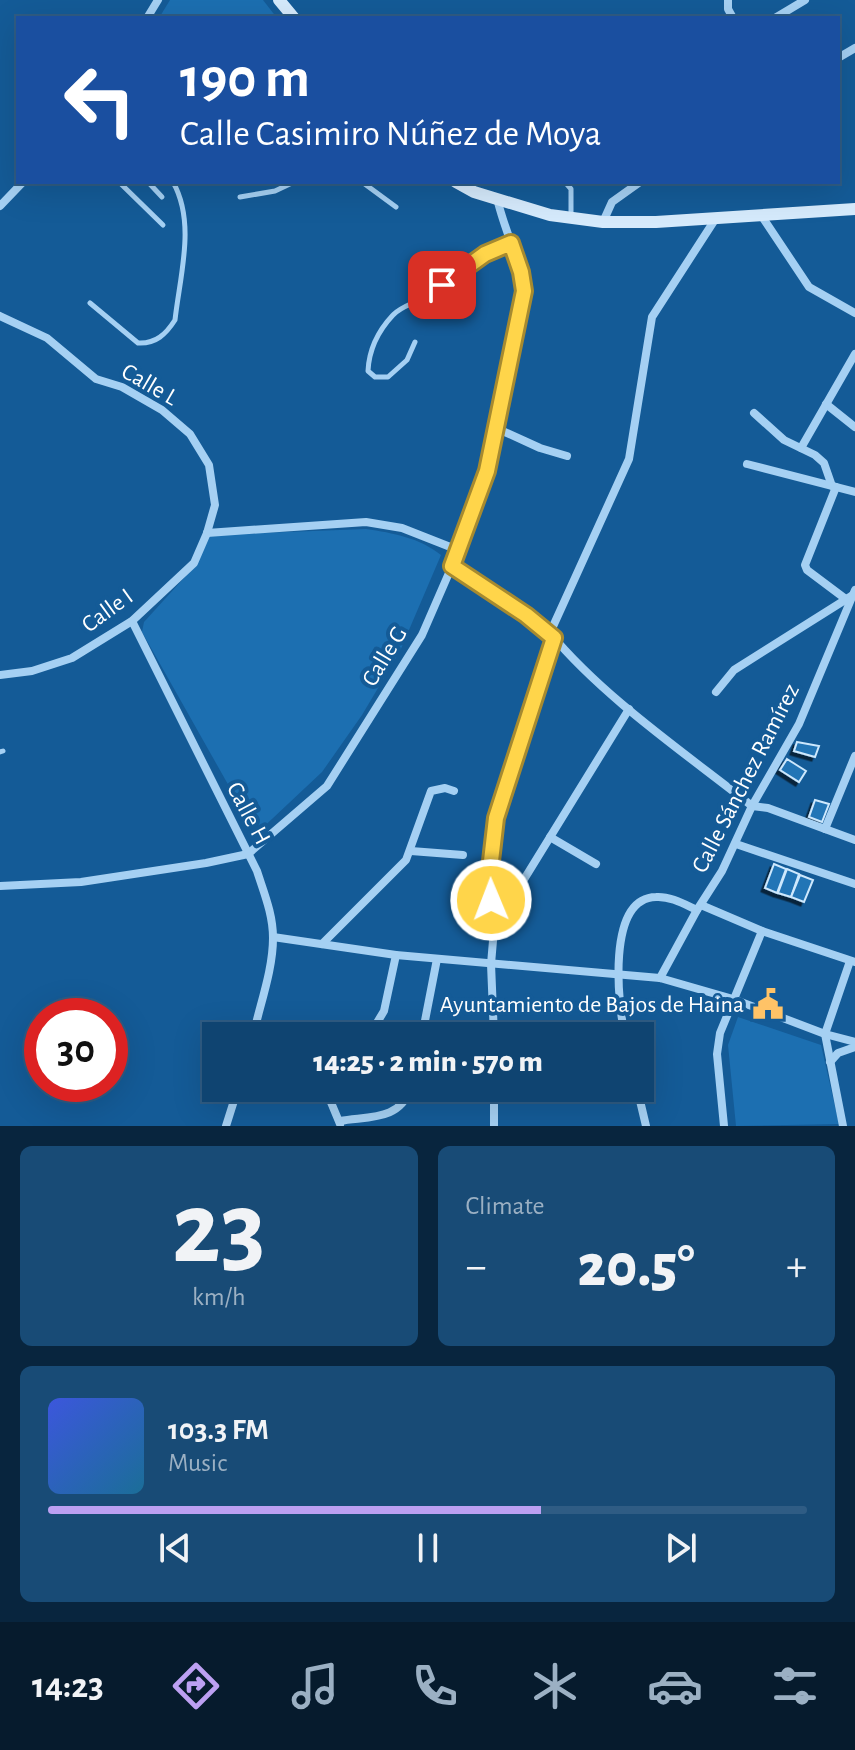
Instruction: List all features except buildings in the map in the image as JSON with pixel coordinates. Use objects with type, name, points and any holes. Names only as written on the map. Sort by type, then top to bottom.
[{"type":"main road","points":[[279,0],[292,16]]},
{"type":"main road","points":[[460,184],[474,192],[550,215],[603,222],[855,209]]},
{"type":"street","points":[[778,16],[805,0]]},
{"type":"street","points":[[0,206],[21,184]]},
{"type":"street","points":[[603,222],[612,202],[637,184]]},
{"type":"street","name":"Calle G","points":[[0,886],[81,882],[248,854],[327,786],[422,635],[452,566],[487,471],[524,291],[521,272],[497,198]]},
{"type":"street","points":[[761,214],[809,287],[855,313]]},
{"type":"street","points":[[493,1022],[491,861],[496,818],[552,636],[629,459],[652,317],[717,217]]},
{"type":"street","name":"Calle L","points":[[0,316],[47,338],[96,379],[122,387],[162,410],[190,434],[209,465],[215,505],[207,533]]},
{"type":"street","points":[[801,448],[855,354]]},
{"type":"street","points":[[826,404],[855,427]]},
{"type":"street","points":[[716,692],[734,670],[852,595],[805,567],[834,487],[824,463],[815,455],[784,440],[754,413]]},
{"type":"street","points":[[496,428],[540,448],[567,456]]},
{"type":"street","points":[[747,464],[855,492]]},
{"type":"street","points":[[207,533],[366,522],[402,528],[458,550]]},
{"type":"street","name":"Calle I","points":[[0,675],[32,671],[72,658],[132,621],[194,563],[207,533]]},
{"type":"street","points":[[452,566],[552,636],[629,709],[752,806],[768,808],[855,840]]},
{"type":"street","name":"Calle Sánchez Ramírez","points":[[660,978],[799,724],[852,595]]},
{"type":"street","name":"Calle H","points":[[132,621],[248,854],[270,909],[273,937],[270,964],[256,1022]]},
{"type":"street","points":[[494,929],[629,709]]},
{"type":"street","points":[[825,829],[855,756]]},
{"type":"street","points":[[322,944],[411,851],[431,791],[445,788],[454,791]]},
{"type":"street","points":[[550,837],[596,864]]},
{"type":"street","points":[[736,844],[855,884]]},
{"type":"street","points":[[411,851],[463,855]]},
{"type":"street","points":[[624,1022],[619,973],[620,941],[627,920],[638,905],[652,896],[669,898],[852,961],[825,1034],[843,1126]]},
{"type":"street","points":[[724,1126],[717,1054],[720,1033],[762,931]]},
{"type":"street","points":[[273,937],[396,955],[660,978],[733,999],[855,1045]]},
{"type":"street","points":[[377,1022],[384,1011],[396,955]]},
{"type":"street","points":[[425,1022],[437,959]]},
{"type":"street","points":[[830,1062],[838,1053],[855,1045]]},
{"type":"street","points":[[226,1126],[234,1102]]},
{"type":"street","points":[[331,1102],[340,1123],[397,1110],[404,1102]]},
{"type":"street","points":[[494,1102],[494,1126]]},
{"type":"street","points":[[640,1102],[646,1126]]},
{"type":"lane","points":[[121,184],[163,225]]},
{"type":"lane","points":[[150,184],[162,197]]},
{"type":"lane","points":[[90,303],[138,343],[163,337],[171,326],[175,320],[185,228],[182,198],[174,184]]},
{"type":"lane","points":[[240,197],[275,191],[290,184]]},
{"type":"lane","points":[[365,184],[396,207]]},
{"type":"lane","points":[[567,184],[571,189],[571,218]]},
{"type":"lane","points":[[415,342],[407,360],[388,377],[375,377],[368,371],[369,354],[378,334],[396,312],[425,297],[485,254],[511,243]]},
{"type":"shaded area","points":[[170,0],[263,0],[275,16],[160,16]]},
{"type":"shaded area","points":[[366,529],[415,540],[441,555],[400,651],[362,715],[322,772],[256,834],[142,632],[144,622],[194,567],[209,535]]},
{"type":"shaded area","points":[[738,1017],[821,1045],[839,1124],[736,1126],[728,1045]]},
{"type":"place","name":"Ayuntamiento de Bajos de Haina","points":[[768,1004]]},
{"type":"route","points":[[442,285],[485,254],[511,243],[524,291],[487,471],[452,566],[526,615],[554,638],[496,818],[491,900]]}]
